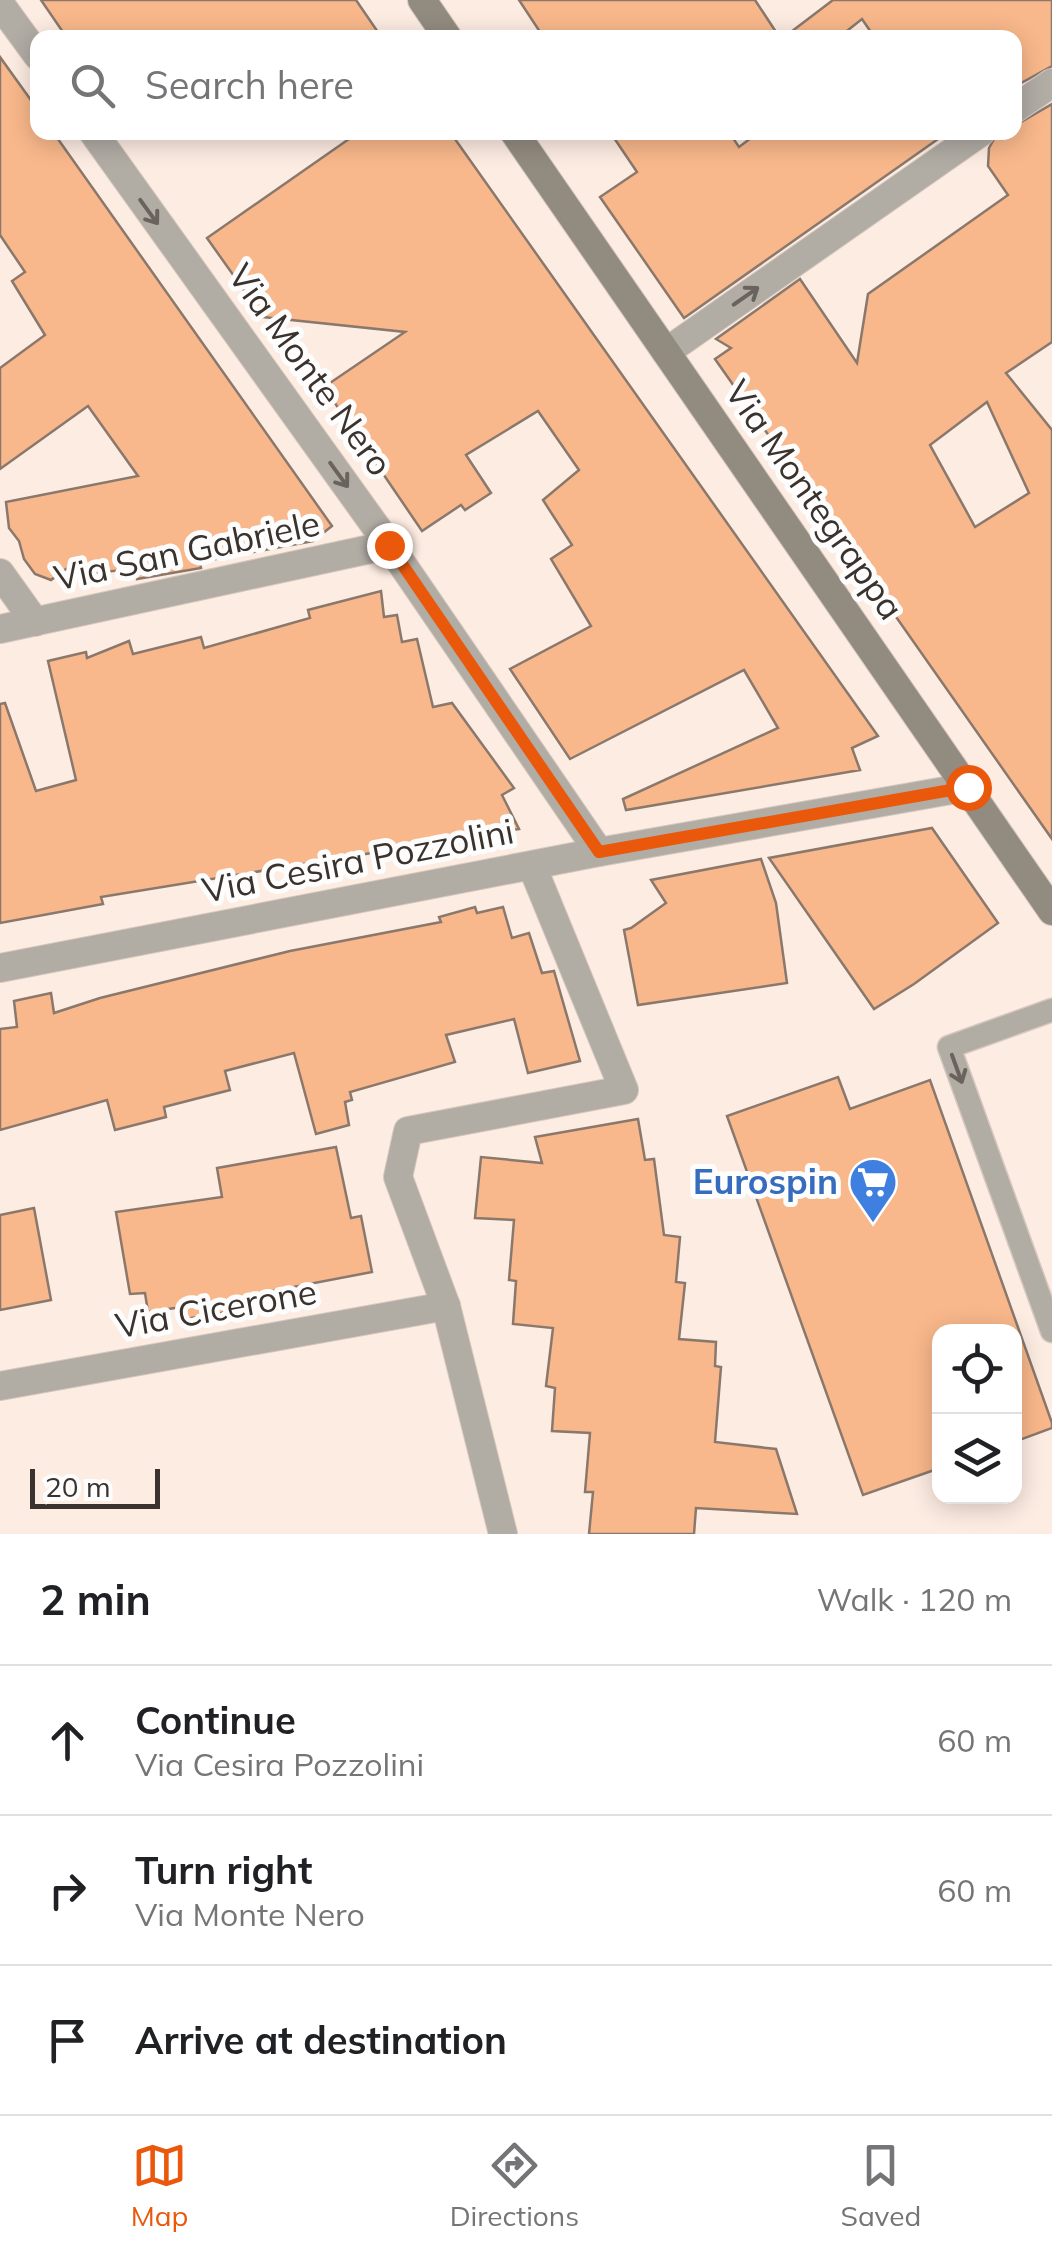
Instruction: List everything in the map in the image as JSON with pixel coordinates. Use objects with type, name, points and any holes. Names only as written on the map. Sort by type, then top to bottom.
[{"type":"main road","points":[[422,0],[443,30]]},
{"type":"main road","name":"Via Montegrappa","points":[[520,140],[1052,911]]},
{"type":"street","points":[[0,4],[30,45]]},
{"type":"street","points":[[1022,104],[1052,83]]},
{"type":"street","name":"Via Monte Nero","points":[[98,140],[389,545],[599,852]]},
{"type":"street","points":[[666,352],[971,140]]},
{"type":"street","name":"Via San Gabriele","points":[[0,628],[389,545]]},
{"type":"street","points":[[0,573],[34,622]]},
{"type":"street","name":"Via Cesira Pozzolini","points":[[0,968],[599,852],[968,787]]},
{"type":"street","points":[[503,1534],[446,1306],[398,1177],[408,1131],[624,1090],[532,866]]},
{"type":"street","name":"Via Cicerone","points":[[0,1386],[446,1306]]},
{"type":"lane","points":[[1052,1010],[949,1047],[1052,1332]]},
{"type":"building","points":[[41,0],[356,0],[377,30],[62,30]]},
{"type":"building","points":[[519,0],[755,0],[775,30],[539,30]]},
{"type":"building","points":[[833,0],[1052,0],[1052,66],[1022,83],[1022,30],[870,30],[862,19],[848,30],[794,30]]},
{"type":"building","points":[[0,57],[30,99],[30,140],[59,140],[332,526],[313,541],[200,562],[201,568],[137,579],[135,569],[80,574],[66,569],[51,580],[35,574],[9,528],[6,502],[138,476],[88,406],[0,469],[0,368],[45,335],[12,281],[25,272],[0,235]]},
{"type":"building","points":[[1052,104],[1052,342],[1006,373],[1052,430],[1052,839],[715,359],[731,348],[716,339],[800,279],[857,363],[868,294],[1008,195],[988,166],[994,140],[1022,140],[1022,121]],"holes":[[[987,402],[1029,493],[975,527],[930,445]]]},
{"type":"building","points":[[348,140],[456,140],[878,736],[852,748],[860,770],[626,810],[623,799],[778,728],[744,670],[570,759],[510,669],[591,626],[551,559],[572,545],[543,500],[579,470],[538,411],[466,455],[491,493],[465,510],[461,505],[422,531],[324,387],[405,332],[263,317],[207,238]]},
{"type":"building","points":[[615,140],[734,140],[739,147],[748,140],[937,140],[684,318],[600,197],[637,172]]},
{"type":"building","points":[[381,591],[384,617],[397,615],[402,642],[417,639],[433,707],[452,703],[514,788],[502,795],[519,829],[101,897],[103,904],[0,923],[0,704],[5,703],[36,791],[76,780],[48,661],[86,652],[87,658],[129,641],[133,654],[201,637],[204,648],[310,618],[308,610]]},
{"type":"building","points":[[932,828],[998,923],[874,1009],[769,858]]},
{"type":"building","points":[[761,859],[776,903],[787,983],[638,1005],[624,930],[666,903],[651,880]]},
{"type":"building","points":[[475,907],[477,913],[503,907],[512,938],[529,933],[542,973],[554,971],[580,1061],[528,1073],[514,1019],[446,1035],[455,1062],[350,1092],[352,1100],[345,1102],[349,1125],[316,1134],[294,1053],[225,1071],[230,1090],[164,1107],[166,1117],[115,1130],[107,1100],[0,1130],[0,1029],[17,1027],[14,1001],[51,993],[54,1013],[290,951],[441,922],[439,917]]},
{"type":"building","name":"Eurospin","points":[[838,1077],[850,1109],[930,1080],[1017,1324],[932,1324],[932,1471],[863,1495],[727,1116]]},
{"type":"building","points":[[638,1119],[645,1160],[654,1159],[664,1235],[680,1237],[676,1282],[685,1283],[679,1339],[716,1342],[715,1366],[721,1367],[715,1442],[776,1449],[797,1514],[696,1508],[694,1534],[589,1534],[593,1492],[585,1492],[590,1433],[552,1431],[555,1388],[546,1386],[553,1328],[513,1324],[516,1281],[509,1280],[514,1220],[475,1218],[481,1157],[542,1163],[535,1137]]},
{"type":"building","points":[[336,1147],[351,1218],[361,1216],[372,1272],[246,1296],[247,1302],[223,1307],[223,1313],[185,1319],[182,1307],[148,1312],[145,1293],[130,1294],[116,1212],[222,1197],[217,1168]]},
{"type":"building","points":[[34,1208],[51,1300],[0,1310],[0,1215]]},
{"type":"building","name":"Eurospin","points":[[1022,1339],[1052,1423],[1052,1428],[1022,1439]]},
{"type":"place","name":"Eurospin","points":[[873,1224]]},
{"type":"route","points":[[389,545],[599,852],[968,787]]}]
